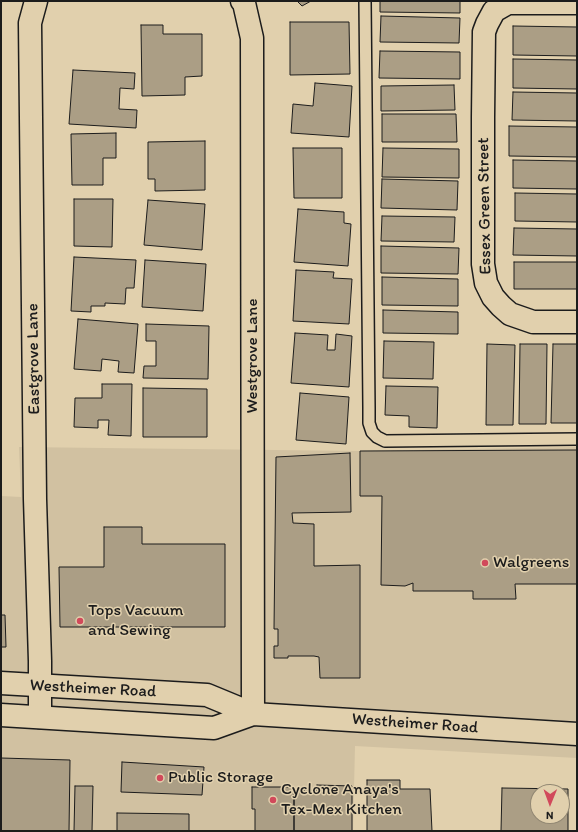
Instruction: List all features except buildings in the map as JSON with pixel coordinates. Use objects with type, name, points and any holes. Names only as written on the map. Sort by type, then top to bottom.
[{"type":"street","name":"Eastgrove Lane","points":[[36,1],[30,23],[30,31],[35,499],[40,717]]},
{"type":"street","name":"Westgrove Lane","points":[[242,1],[244,3],[252,38],[253,714]]},
{"type":"street","name":"Essex Green Street","points":[[577,3],[508,3],[494,11],[490,16],[484,32],[483,117],[483,264],[486,283],[501,306],[510,314],[533,322],[577,322]]},
{"type":"street","name":"Westheimer Road","points":[[1,683],[207,695],[253,714],[577,734]]},
{"type":"street","name":"Westheimer Road","points":[[1,715],[214,728],[253,714]]},
{"type":"lane","points":[[365,1],[369,423],[372,432],[377,437],[385,441],[577,439]]},
{"type":"shaded area","points":[[19,447],[360,451],[577,447],[577,758],[355,746],[353,831],[1,831],[1,496],[21,497]]},
{"type":"place","name":"Walgreens","points":[[485,563]]},
{"type":"place","name":"Tops Vacuum and Sewing","points":[[80,621]]},
{"type":"place","name":"Public Storage","points":[[160,778]]},
{"type":"place","name":"Cyclone Anaya's Tex-Mex Kitchen","points":[[273,800]]}]
